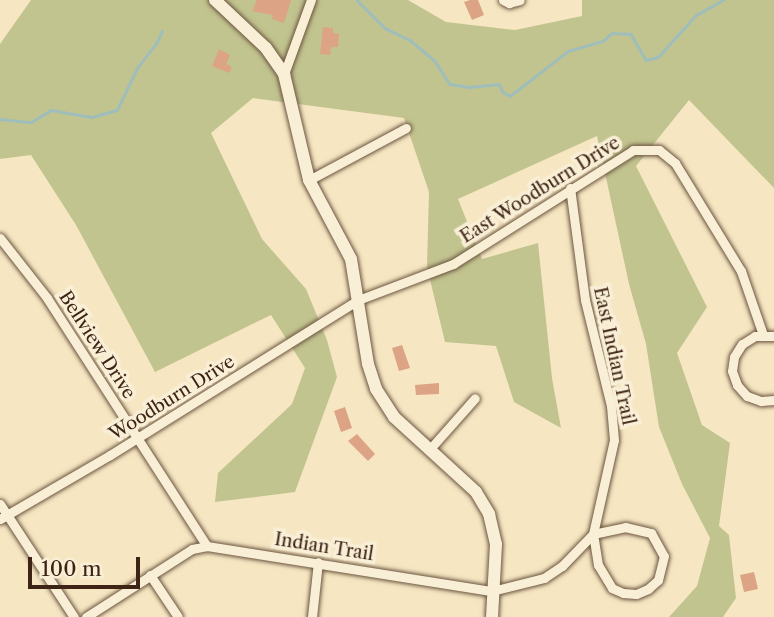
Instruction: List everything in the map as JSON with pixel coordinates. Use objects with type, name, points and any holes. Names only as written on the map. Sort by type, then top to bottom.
[{"type":"street","points":[[215,0],[266,48],[284,74],[309,180],[348,252],[368,364],[376,389],[394,417],[476,492],[489,514],[496,544],[492,617]]},
{"type":"street","points":[[284,74],[311,0]]},
{"type":"street","points":[[503,0],[512,3],[520,0]]},
{"type":"street","points":[[309,180],[406,128]]},
{"type":"street","name":"East Woodburn Drive","points":[[358,300],[453,264],[633,150],[650,148],[666,154],[675,163],[741,271],[763,335]]},
{"type":"street","name":"East Indian Trail","points":[[570,188],[585,300],[614,425],[612,456],[593,534]]},
{"type":"street","name":"Bellview Drive","points":[[0,238],[47,298],[207,546]]},
{"type":"street","name":"Woodburn Drive","points":[[4,517],[139,437],[358,300]]},
{"type":"street","points":[[774,336],[763,335],[748,340],[738,350],[732,371],[737,385],[747,396],[761,401],[774,400]]},
{"type":"street","points":[[429,450],[475,398]]},
{"type":"street","points":[[0,504],[4,517],[74,617]]},
{"type":"street","points":[[492,591],[515,587],[549,575],[593,534],[625,527],[651,533],[664,556],[658,580],[648,589],[636,594],[623,593],[612,587],[601,573],[593,534]]},
{"type":"street","points":[[86,617],[192,549],[207,546]]},
{"type":"street","name":"Indian Trail","points":[[207,546],[492,591]]},
{"type":"street","points":[[312,617],[318,562]]},
{"type":"street","points":[[150,575],[178,617]]},
{"type":"green space","points":[[31,0],[408,0],[446,22],[515,30],[582,16],[582,0],[774,0],[774,188],[689,100],[636,166],[707,307],[677,353],[702,425],[730,443],[719,526],[729,535],[736,598],[723,617],[669,617],[697,586],[710,538],[682,484],[659,427],[646,344],[629,284],[597,136],[458,199],[482,259],[538,243],[552,378],[561,428],[514,402],[496,346],[445,342],[427,267],[429,192],[404,118],[253,98],[211,133],[262,239],[306,289],[327,340],[337,377],[295,492],[215,502],[218,473],[292,404],[305,368],[271,315],[155,372],[76,225],[31,155],[0,159],[0,44]]},
{"type":"building","points":[[257,0],[291,0],[284,23],[272,19],[273,15],[252,11]]},
{"type":"building","points":[[478,0],[484,15],[472,20],[464,2]]},
{"type":"building","points":[[323,27],[333,28],[333,33],[339,34],[338,47],[331,47],[330,55],[320,54]]},
{"type":"building","points":[[219,49],[230,55],[226,64],[232,67],[229,73],[212,66]]},
{"type":"building","points":[[402,345],[410,368],[399,371],[392,348]]},
{"type":"building","points":[[439,383],[439,394],[416,395],[415,385]]},
{"type":"building","points":[[345,407],[352,428],[341,432],[334,411]]},
{"type":"building","points":[[357,434],[375,454],[368,461],[348,441]]},
{"type":"building","points":[[754,572],[758,589],[744,592],[740,575]]},
{"type":"waterway","points":[[357,0],[385,28],[410,40],[435,61],[450,84],[470,87],[499,84],[503,92],[510,96],[568,51],[603,41],[612,33],[631,34],[646,60],[658,57],[696,15],[723,0]]},
{"type":"waterway","points":[[0,119],[31,122],[51,110],[92,117],[117,110],[137,68],[156,44],[162,31]]}]
